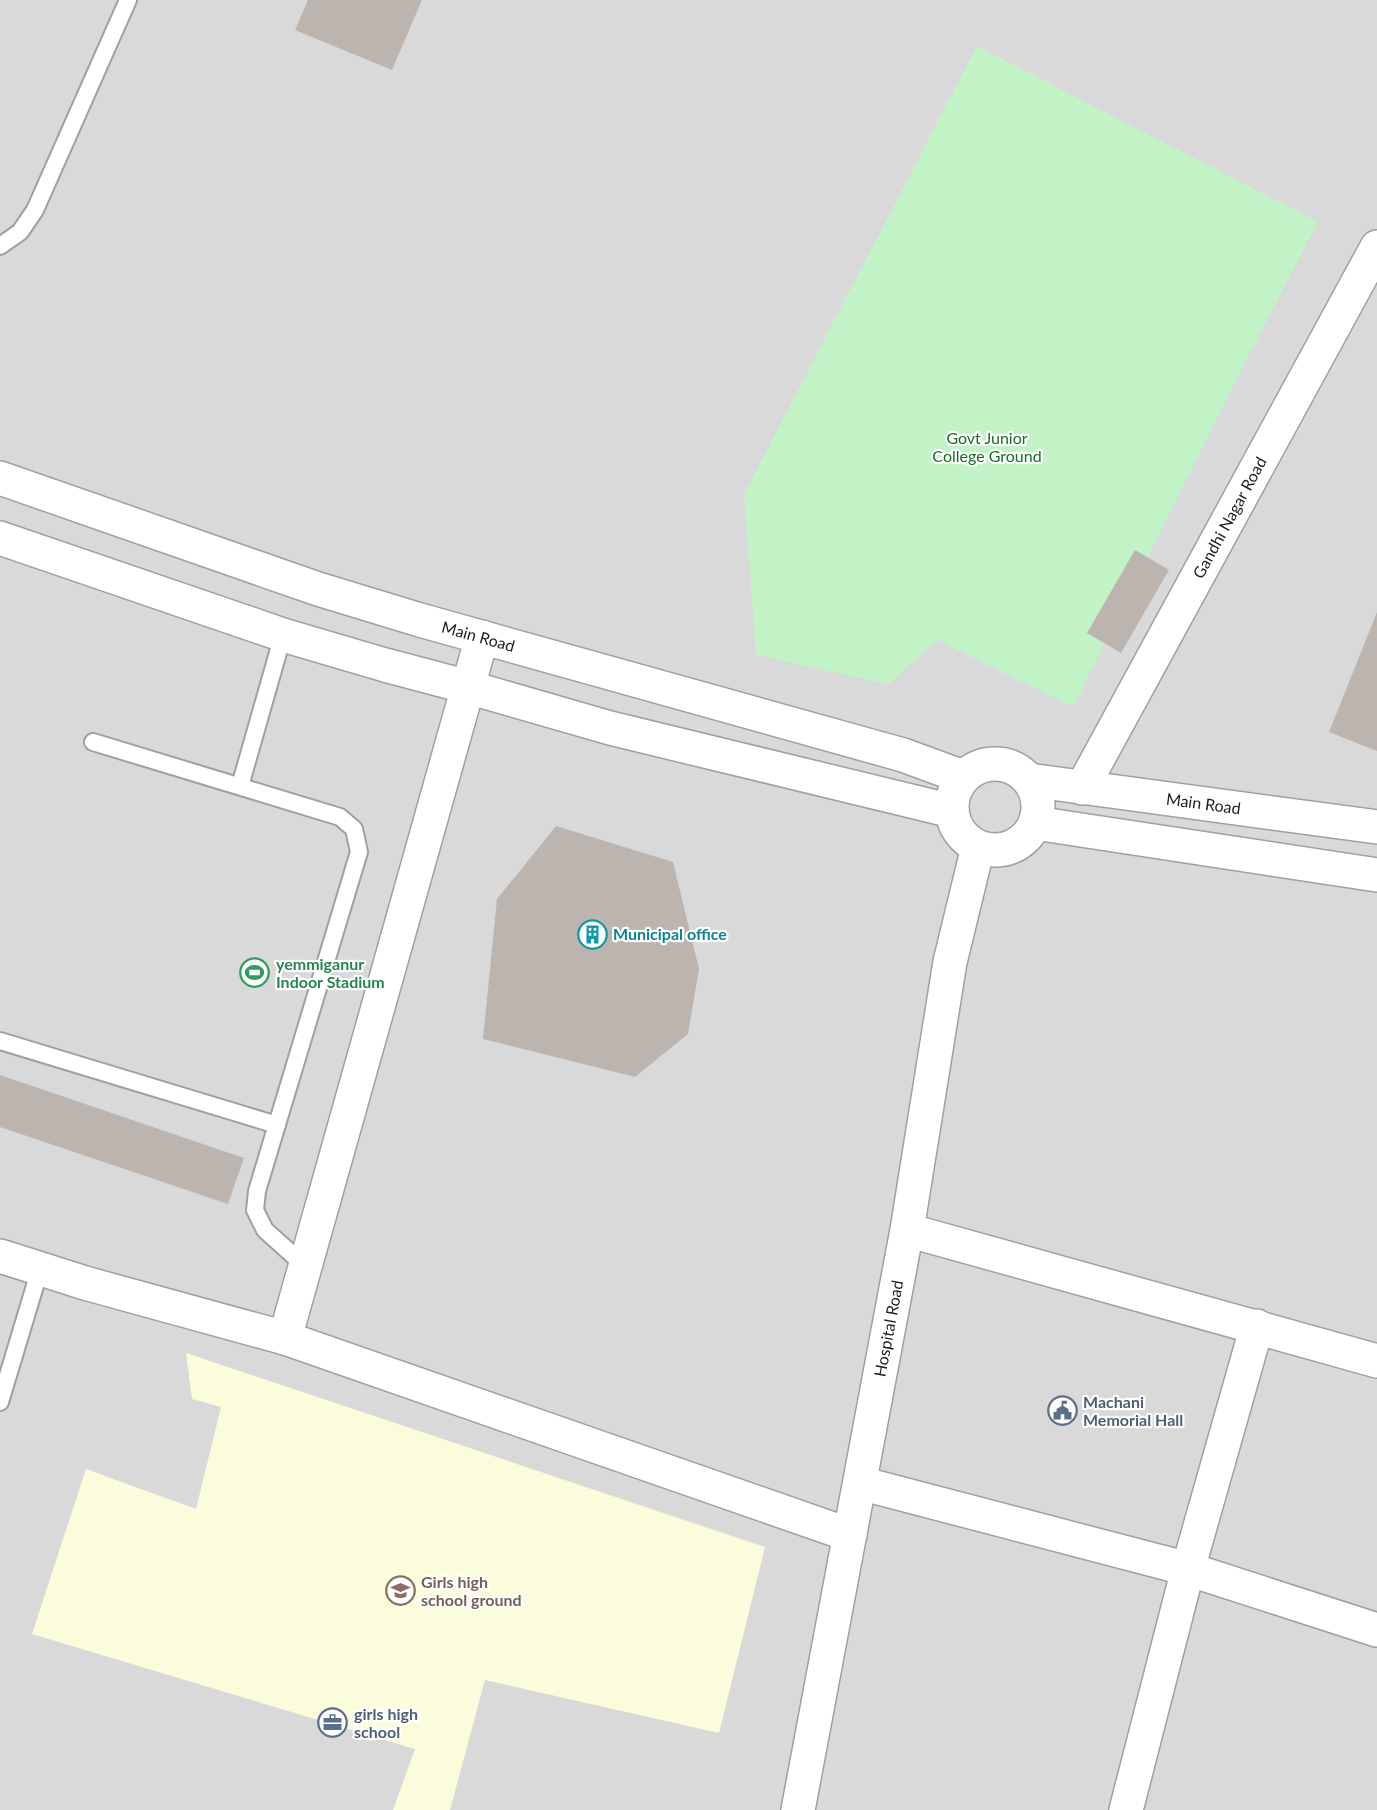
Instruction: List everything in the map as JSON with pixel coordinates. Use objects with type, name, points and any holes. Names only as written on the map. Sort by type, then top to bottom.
[{"type":"street","name":"Gandhi Nagar Road","points":[[1082,788],[1377,247]]},
{"type":"street","name":"Main Road","points":[[0,478],[318,589],[892,752],[963,777],[975,768],[989,764],[1004,765],[1018,771],[1029,780],[1377,827]]},
{"type":"street","points":[[0,538],[283,635],[386,665],[610,728],[952,811]]},
{"type":"street","points":[[285,1338],[482,637]]},
{"type":"street","points":[[963,777],[954,790],[952,811],[957,829],[966,840],[978,847],[991,850],[1011,846],[1028,835],[1035,823],[1038,808],[1029,780]]},
{"type":"street","points":[[1035,823],[1377,875]]},
{"type":"street","name":"Hospital Road","points":[[798,1810],[908,1230],[950,962],[978,847]]},
{"type":"street","points":[[908,1230],[1377,1361]]},
{"type":"street","points":[[0,1256],[285,1338],[850,1535]]},
{"type":"street","points":[[1126,1810],[1188,1569],[1257,1326]]},
{"type":"street","points":[[860,1482],[1188,1569],[1377,1630]]},
{"type":"lane","points":[[0,246],[20,232],[35,210],[128,0]]},
{"type":"lane","points":[[240,786],[283,635]]},
{"type":"lane","points":[[93,742],[340,817],[354,829],[359,852],[257,1191],[255,1210],[265,1230],[305,1266]]},
{"type":"lane","points":[[0,1041],[277,1125]]},
{"type":"lane","points":[[0,1402],[40,1269]]},
{"type":"shaded area","points":[[0,0],[1377,0],[1377,1810],[0,1810]]},
{"type":"shaded area","name":"Girls high school ground","points":[[186,1353],[765,1547],[719,1733],[485,1680],[450,1810],[393,1810],[415,1749],[32,1634],[86,1469],[196,1509],[221,1407],[192,1399]]},
{"type":"green space","name":"Govt Junior College Ground","points":[[977,46],[1318,222],[1241,370],[1073,707],[938,640],[888,684],[756,655],[744,494]]},
{"type":"building","points":[[308,0],[422,0],[392,70],[295,30]]},
{"type":"building","points":[[1135,550],[1169,570],[1121,653],[1087,633]]},
{"type":"building","points":[[1377,612],[1377,751],[1329,732]]},
{"type":"building","name":"Municipal office","points":[[556,826],[673,862],[699,969],[688,1034],[635,1077],[483,1039],[497,899]]},
{"type":"building","points":[[0,1075],[244,1158],[228,1204],[0,1127]]},
{"type":"place","name":"Municipal office","points":[[592,934]]},
{"type":"place","name":"yemmiganur Indoor Stadium","points":[[255,973]]},
{"type":"place","name":"Machani Memorial Hall","points":[[1062,1411]]},
{"type":"place","name":"Girls high school ground","points":[[400,1591]]},
{"type":"place","name":"girls high school","points":[[333,1723]]}]
